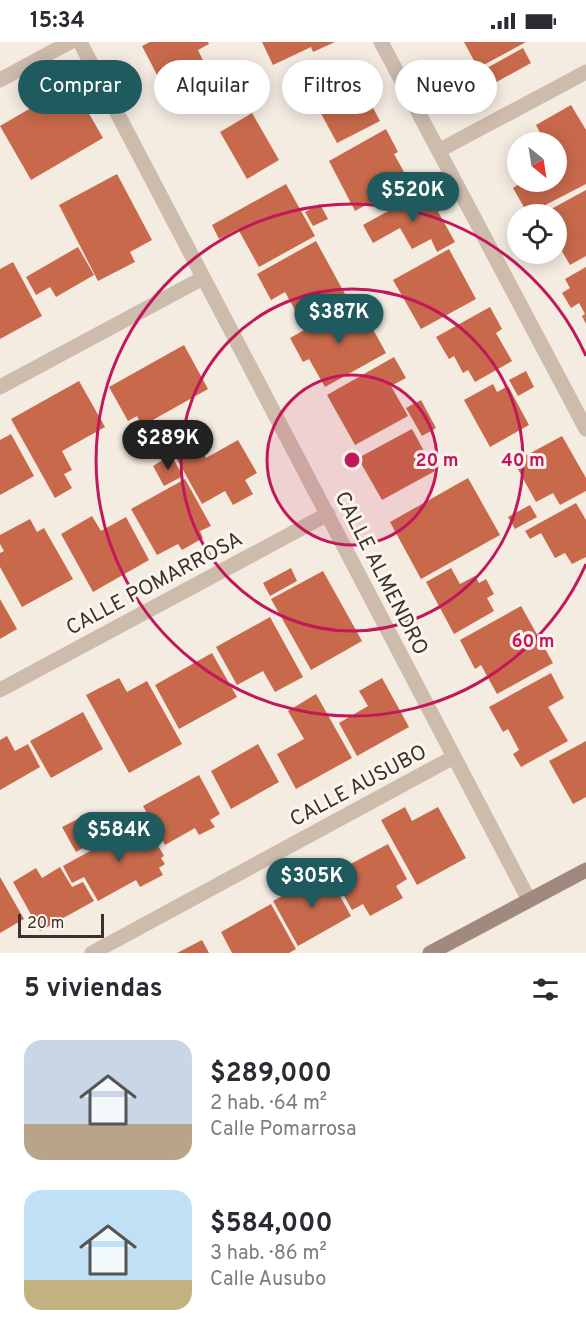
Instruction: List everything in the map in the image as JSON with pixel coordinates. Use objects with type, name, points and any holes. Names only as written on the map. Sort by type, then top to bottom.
[{"type":"street","points":[[0,80],[70,42]]},
{"type":"street","name":"CALLE ALMENDRO","points":[[80,42],[529,900]]},
{"type":"street","points":[[381,42],[586,429]]},
{"type":"street","points":[[440,150],[586,72]]},
{"type":"street","points":[[0,387],[203,278]]},
{"type":"street","name":"CALLE POMARROSA","points":[[0,690],[328,514]]},
{"type":"street","name":"CALLE AUSUBO","points":[[92,953],[454,757]]},
{"type":"street","points":[[430,953],[586,870]]},
{"type":"building","points":[[150,42],[208,42],[209,44],[198,50],[203,60],[154,60],[154,69],[142,46]]},
{"type":"building","points":[[262,42],[335,42],[313,52],[311,47],[273,65]]},
{"type":"building","points":[[464,42],[526,42],[493,60],[474,60]]},
{"type":"building","points":[[523,48],[531,63],[497,82],[497,62]]},
{"type":"building","points":[[571,105],[586,130],[586,184],[547,204],[522,204],[515,192],[567,192],[567,132],[540,132],[536,125]]},
{"type":"building","points":[[21,114],[89,114],[103,138],[31,180],[0,126]]},
{"type":"building","points":[[253,114],[279,160],[247,179],[220,132]]},
{"type":"building","points":[[321,114],[376,114],[380,121],[337,143]]},
{"type":"building","points":[[386,129],[398,152],[394,154],[409,181],[355,211],[329,161]]},
{"type":"building","points":[[117,174],[152,240],[130,252],[135,262],[98,281],[59,205]]},
{"type":"building","points":[[286,184],[315,236],[259,267],[238,229],[219,239],[212,225]]},
{"type":"building","points":[[426,190],[455,242],[437,252],[431,239],[412,249],[400,228],[373,243],[363,225]]},
{"type":"building","points":[[586,190],[586,256],[570,265],[567,260],[567,204],[560,204]]},
{"type":"building","points":[[320,204],[328,219],[313,226],[305,212]]},
{"type":"building","points":[[316,241],[345,294],[300,319],[285,292],[271,300],[257,274]]},
{"type":"building","points":[[78,247],[94,275],[56,297],[50,287],[36,295],[26,277]]},
{"type":"building","points":[[449,249],[476,299],[421,329],[393,280]]},
{"type":"building","points":[[13,262],[42,316],[0,339],[0,269]]},
{"type":"building","points":[[586,267],[586,324],[582,316],[585,314],[579,303],[571,308],[562,293],[570,288],[565,279]]},
{"type":"building","points":[[347,306],[353,316],[363,311],[386,353],[325,387],[309,359],[303,362],[290,338]]},
{"type":"building","points":[[490,307],[502,329],[496,333],[512,361],[475,382],[468,370],[463,373],[454,356],[449,359],[436,337]]},
{"type":"building","points":[[184,345],[208,389],[142,426],[137,416],[128,421],[109,387]]},
{"type":"building","points":[[394,357],[406,378],[391,386],[408,416],[355,445],[327,395]]},
{"type":"building","points":[[526,371],[534,387],[518,396],[509,380]]},
{"type":"building","points":[[79,381],[105,427],[62,451],[72,470],[64,474],[72,488],[55,498],[11,419]]},
{"type":"building","points":[[493,384],[497,392],[508,386],[529,425],[490,447],[464,400]]},
{"type":"building","points":[[421,400],[436,428],[422,436],[406,408]]},
{"type":"building","points":[[412,429],[435,471],[382,500],[358,458]]},
{"type":"building","points":[[11,434],[34,476],[0,495],[0,440]]},
{"type":"building","points":[[562,436],[586,478],[586,491],[560,505],[553,493],[536,502],[514,462]]},
{"type":"building","points":[[196,439],[206,458],[238,440],[257,473],[245,480],[253,494],[233,505],[225,491],[202,504],[173,452]]},
{"type":"building","points":[[171,455],[183,476],[164,486],[153,466]]},
{"type":"building","points":[[468,478],[500,535],[421,579],[390,522]]},
{"type":"building","points":[[185,479],[211,526],[200,531],[203,538],[182,550],[178,544],[157,555],[131,509]]},
{"type":"building","points":[[576,503],[586,520],[586,557],[572,564],[565,553],[555,558],[541,533],[530,539],[525,531]]},
{"type":"building","points":[[530,505],[537,517],[515,529],[508,517]]},
{"type":"building","points":[[92,516],[101,531],[126,517],[149,560],[93,592],[61,534]]},
{"type":"building","points":[[30,519],[37,532],[44,528],[73,579],[22,607],[0,567],[0,553],[4,551],[0,544],[0,535]]},
{"type":"building","points":[[291,568],[297,581],[270,596],[263,583]]},
{"type":"building","points":[[451,568],[460,584],[475,576],[479,583],[486,579],[494,594],[487,598],[494,611],[454,634],[426,582]]},
{"type":"building","points":[[323,571],[362,641],[311,670],[271,599]]},
{"type":"building","points":[[0,599],[17,629],[0,639]]},
{"type":"building","points":[[521,606],[553,663],[497,694],[481,665],[475,669],[460,640]]},
{"type":"building","points":[[270,617],[303,677],[275,692],[263,671],[237,685],[216,647]]},
{"type":"building","points":[[212,653],[237,697],[179,729],[155,685]]},
{"type":"building","points":[[551,673],[564,698],[548,707],[568,741],[521,767],[513,754],[519,750],[508,729],[503,732],[489,707]]},
{"type":"building","points":[[119,678],[127,692],[147,681],[182,744],[129,773],[86,695]]},
{"type":"building","points":[[382,678],[409,727],[357,756],[339,723],[368,706],[359,691]]},
{"type":"building","points":[[316,694],[352,758],[296,789],[277,754],[304,739],[288,711]]},
{"type":"building","points":[[83,712],[103,749],[51,778],[30,741]]},
{"type":"building","points":[[7,736],[15,751],[28,744],[40,767],[0,790],[0,740]]},
{"type":"building","points":[[586,741],[586,797],[573,804],[549,761]]},
{"type":"building","points":[[258,744],[279,782],[231,809],[211,771]]},
{"type":"building","points":[[199,775],[220,814],[210,820],[215,827],[199,835],[195,828],[165,845],[143,806]]},
{"type":"building","points":[[405,807],[412,821],[438,807],[466,858],[417,885],[381,820]]},
{"type":"building","points":[[84,816],[97,840],[76,852],[62,827]]},
{"type":"building","points":[[144,821],[164,856],[161,858],[165,864],[159,868],[163,875],[140,887],[136,880],[98,901],[84,877],[72,883],[63,866]]},
{"type":"building","points":[[388,844],[407,879],[396,886],[403,898],[370,916],[363,904],[352,910],[332,874]]},
{"type":"building","points":[[60,867],[72,887],[83,882],[94,901],[40,931],[13,882],[36,868],[42,878]]},
{"type":"building","points":[[326,871],[351,916],[298,946],[273,901]]},
{"type":"building","points":[[0,877],[24,919],[0,933]]},
{"type":"building","points":[[271,904],[296,949],[289,953],[232,953],[221,932]]},
{"type":"building","points":[[202,940],[209,953],[177,953]]}]
